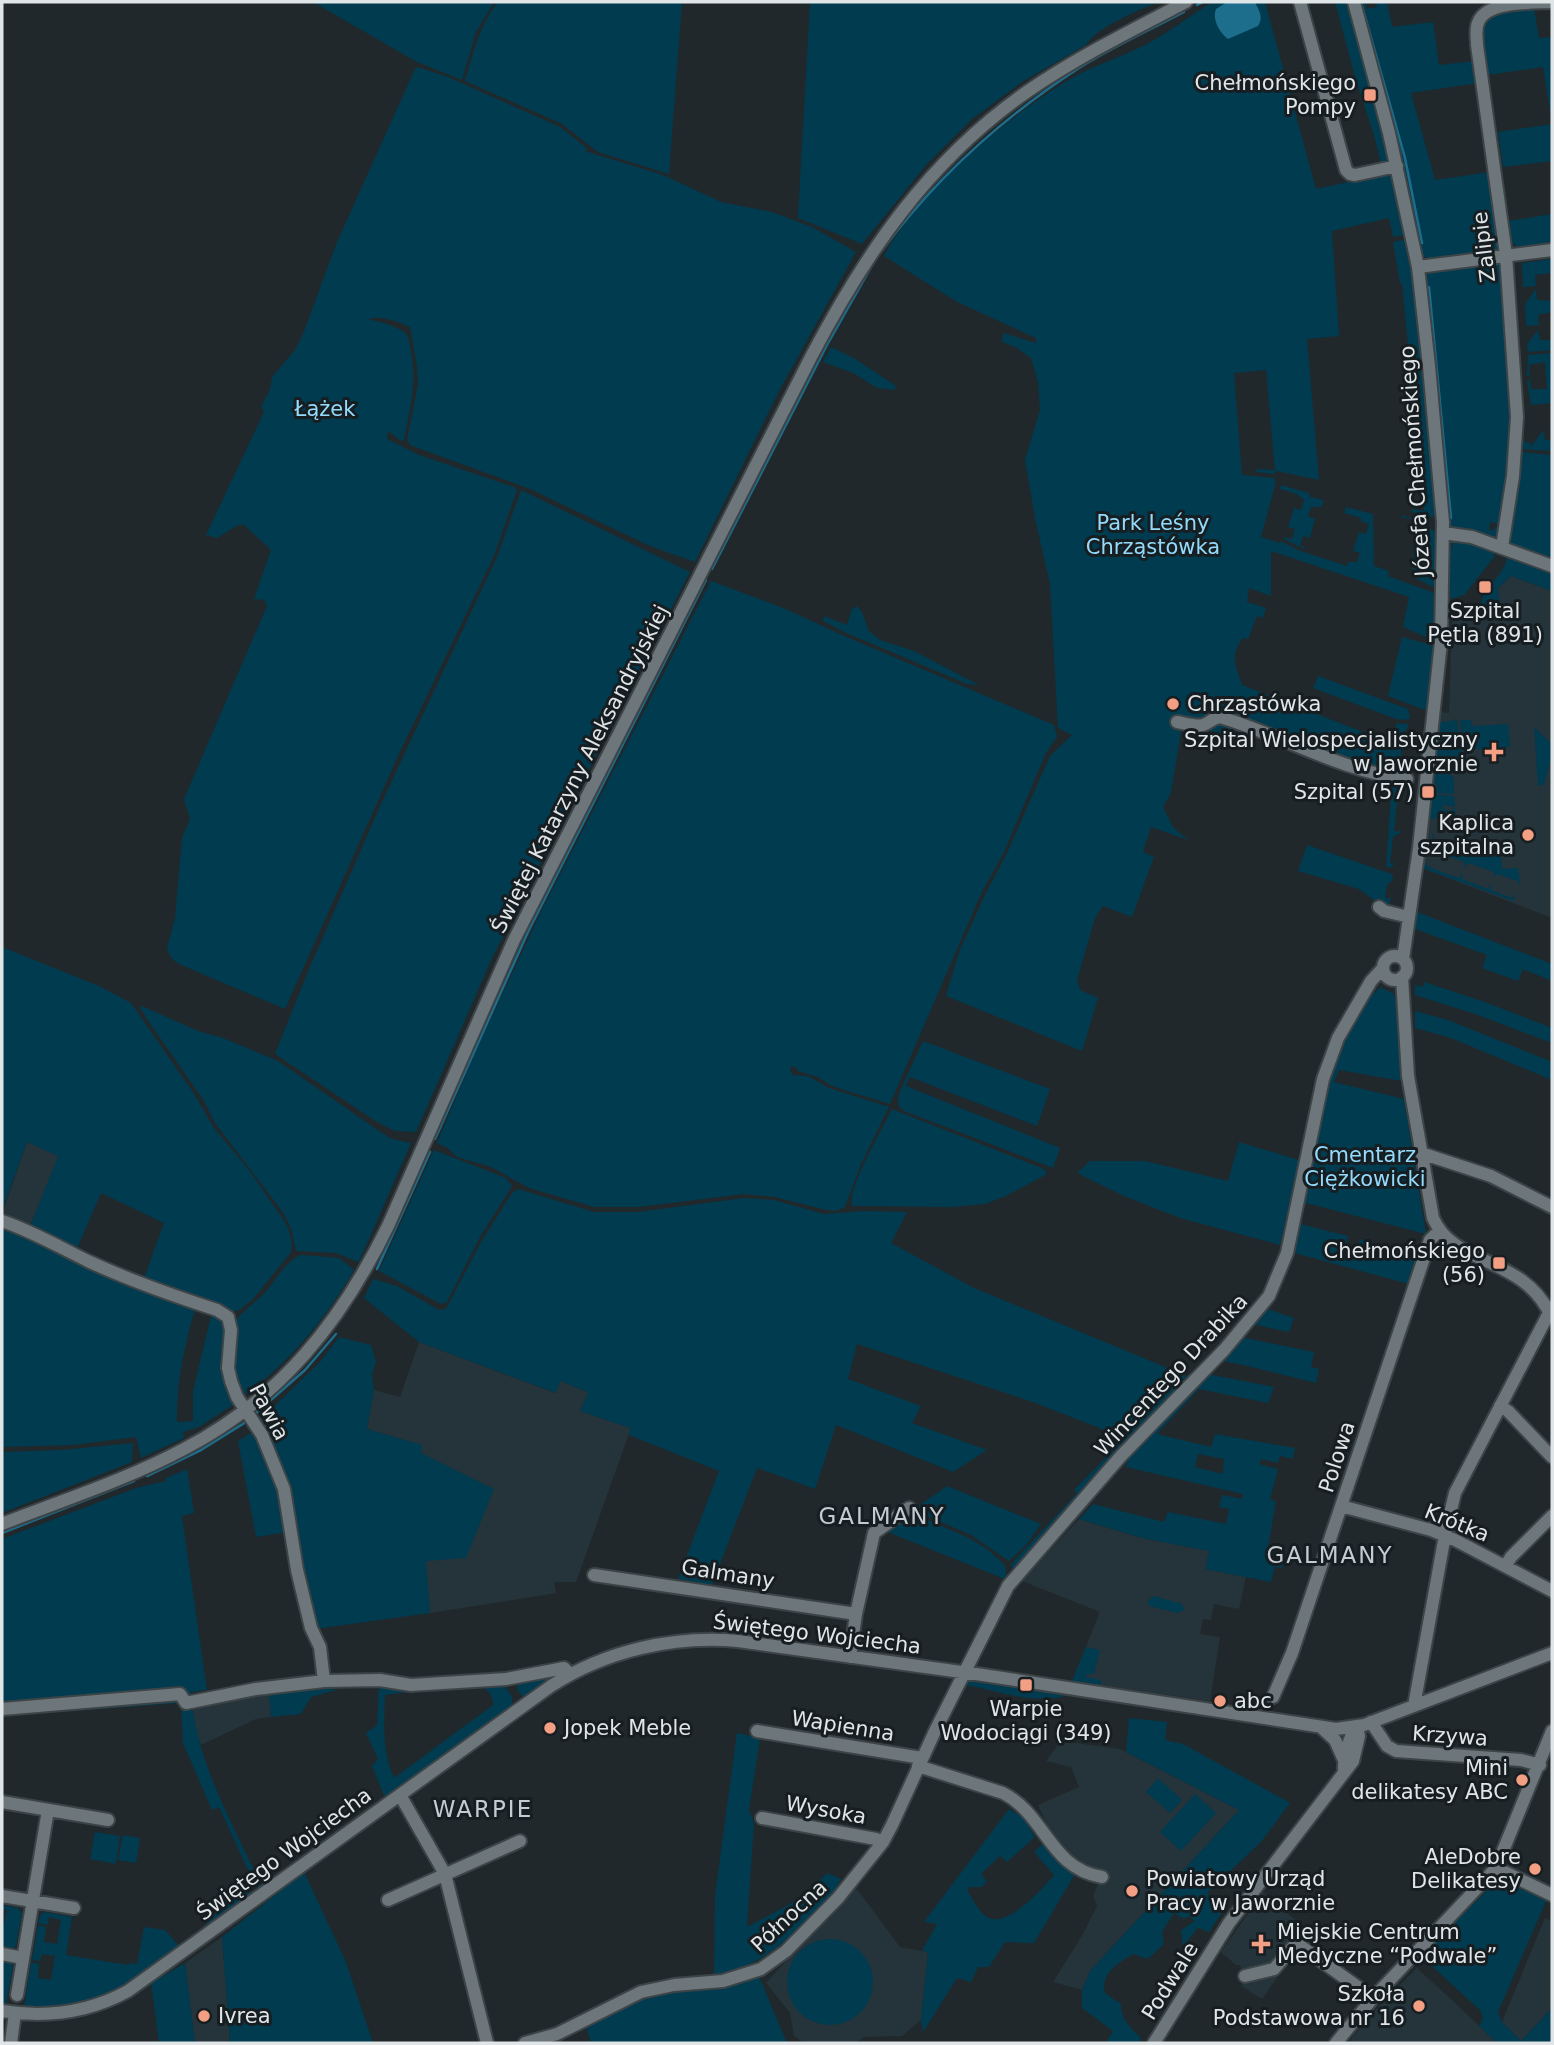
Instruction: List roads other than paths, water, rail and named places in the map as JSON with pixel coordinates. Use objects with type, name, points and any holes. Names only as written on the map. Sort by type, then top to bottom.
[{"type":"street","name":"Świętej Katarzyny Aleksandryjskiej","points":[[2,1524],[161,1461],[209,1436],[280,1382],[312,1348],[340,1312],[366,1270],[514,940],[811,357],[870,253],[903,209],[946,160],[1001,111],[1058,71],[1186,2]]},
{"type":"street","points":[[1300,2],[1346,170],[1355,175],[1397,166]]},
{"type":"street","name":"Zalipie","points":[[1502,547],[1513,476],[1517,417],[1506,255],[1477,45],[1477,23],[1486,11],[1501,6],[1550,2]]},
{"type":"street","name":"Józefa Chełmońskiego","points":[[1353,3],[1397,166],[1418,267],[1443,533],[1441,642],[1419,848],[1408,918],[1398,957]]},
{"type":"street","points":[[1418,267],[1552,250]]},
{"type":"street","points":[[1443,533],[1472,537],[1552,566]]},
{"type":"street","points":[[1177,722],[1199,726],[1220,717],[1381,774],[1407,779]]},
{"type":"street","points":[[1379,907],[1408,918]]},
{"type":"street","points":[[1398,957],[1407,968],[1392,976],[1402,1005],[1408,1076],[1430,1209],[1437,1228],[1460,1248],[1519,1277],[1545,1303],[1551,1313],[1455,1493],[1414,1706]]},
{"type":"street","name":"Wincentego Drabika","points":[[963,1672],[1008,1586],[1121,1457],[1224,1350],[1269,1296],[1287,1253],[1323,1079],[1338,1038],[1368,991],[1371,981],[1392,976],[1385,960],[1398,957]]},
{"type":"street","points":[[1421,1153],[1491,1176],[1552,1207]]},
{"type":"street","name":"Pawia","points":[[2,1221],[25,1228],[47,1242],[129,1280],[224,1314],[230,1324],[228,1368],[237,1396],[262,1435],[284,1489],[297,1570],[311,1628],[320,1647],[324,1681]]},
{"type":"street","name":"Polowa","points":[[1273,1696],[1292,1653],[1430,1240],[1437,1228]]},
{"type":"street","points":[[1500,1406],[1552,1457]]},
{"type":"street","name":"Krótka","points":[[1341,1506],[1445,1535],[1552,1591]]},
{"type":"street","points":[[850,1657],[856,1614],[874,1533],[909,1508]]},
{"type":"street","points":[[1506,1566],[1511,1557],[1552,1516]]},
{"type":"street","name":"Galmany","points":[[594,1575],[856,1614]]},
{"type":"street","name":"Świętego Wojciecha","points":[[8,2012],[43,2015],[76,2011],[95,2006],[128,1991],[570,1674],[634,1650],[701,1639],[738,1641],[963,1672],[1322,1728],[1357,1727],[1552,1653]]},
{"type":"street","points":[[2,1709],[183,1699],[324,1681],[380,1679],[411,1685],[506,1679],[564,1668],[570,1674]]},
{"type":"street","name":"Północna","points":[[525,2043],[557,2034],[641,1992],[674,1985],[723,1981],[761,1969],[786,1951],[838,1898],[883,1842],[963,1672]]},
{"type":"street","name":"Krzywa","points":[[1371,1722],[1373,1729],[1396,1751],[1521,1760],[1540,1765]]},
{"type":"street","name":"Podwale","points":[[1154,2043],[1229,1923],[1344,1765],[1356,1756],[1359,1736],[1357,1727]]},
{"type":"street","points":[[1322,1728],[1335,1740],[1344,1765]]},
{"type":"street","name":"Wapienna","points":[[757,1731],[920,1762],[1003,1793],[1031,1813],[1051,1844],[1069,1863],[1089,1875],[1102,1877]]},
{"type":"street","points":[[1336,2043],[1373,1998],[1496,1868],[1552,1731]]},
{"type":"street","points":[[400,1795],[445,1874],[487,2043]]},
{"type":"street","points":[[2,1802],[108,1820]]},
{"type":"street","points":[[17,1996],[48,1810]]},
{"type":"street","name":"Wysoka","points":[[762,1818],[883,1842]]},
{"type":"street","points":[[388,1900],[520,1841]]},
{"type":"street","points":[[1496,1868],[1552,1895]]},
{"type":"street","points":[[2,1896],[74,1908]]},
{"type":"street","points":[[1245,1976],[1274,1969],[1293,1947],[1299,1944],[1373,1998]]},
{"type":"street","points":[[2,1954],[23,1958]]},
{"type":"street","points":[[8,2012],[11,2043]]},
{"type":"waterway","points":[[1197,5],[1203,2]]},
{"type":"waterway","points":[[1361,2],[1405,158],[1422,243]]},
{"type":"waterway","points":[[881,252],[946,176],[1021,109],[1089,62],[1184,12]]},
{"type":"waterway","points":[[712,569],[827,345],[874,262]]},
{"type":"waterway","points":[[1429,287],[1451,518]]},
{"type":"waterway","points":[[435,1139],[528,932],[706,580]]},
{"type":"waterway","points":[[377,1269],[430,1152]]},
{"type":"waterway","points":[[256,1413],[305,1370],[336,1334]]},
{"type":"waterway","points":[[147,1476],[201,1450],[246,1422]]},
{"type":"waterway","points":[[2,1533],[134,1481]]},
{"type":"place","name":"Chełmońskiego Pompy","points":[[1370,95]]},
{"type":"place","name":"Szpital Pętla (891)","points":[[1485,587]]},
{"type":"place","name":"Chrząstówka","points":[[1173,704]]},
{"type":"place","name":"Szpital Wielospecjalistyczny w Jaworznie","points":[[1494,752]]},
{"type":"place","name":"Szpital (57)","points":[[1428,792]]},
{"type":"place","name":"Kaplica szpitalna","points":[[1528,835]]},
{"type":"place","name":"Chełmońskiego (56)","points":[[1499,1263]]},
{"type":"place","name":"Warpie Wodociągi (349)","points":[[1026,1685]]},
{"type":"place","name":"abc","points":[[1220,1701]]},
{"type":"place","name":"Jopek Meble","points":[[550,1728]]},
{"type":"place","name":"Mini delikatesy ABC","points":[[1522,1780]]},
{"type":"place","name":"AleDobre Delikatesy","points":[[1535,1869]]},
{"type":"place","name":"Powiatowy Urząd Pracy w Jaworznie","points":[[1132,1891]]},
{"type":"place","name":"Miejskie Centrum Medyczne “Podwale”","points":[[1261,1944]]},
{"type":"place","name":"Szkoła Podstawowa nr 16","points":[[1419,2006]]},
{"type":"place","name":"Ivrea","points":[[204,2016]]},
{"type":"district","name":"GALMANY","points":[[882,1516]]},
{"type":"district","name":"GALMANY","points":[[1330,1555]]},
{"type":"district","name":"WARPIE","points":[[483,1809]]},
{"type":"park label","name":"Łążek","points":[[325,409]]},
{"type":"park label","name":"Park Leśny Chrząstówka","points":[[1153,535]]},
{"type":"park label","name":"Cmentarz Ciężkowicki","points":[[1365,1167]]}]
